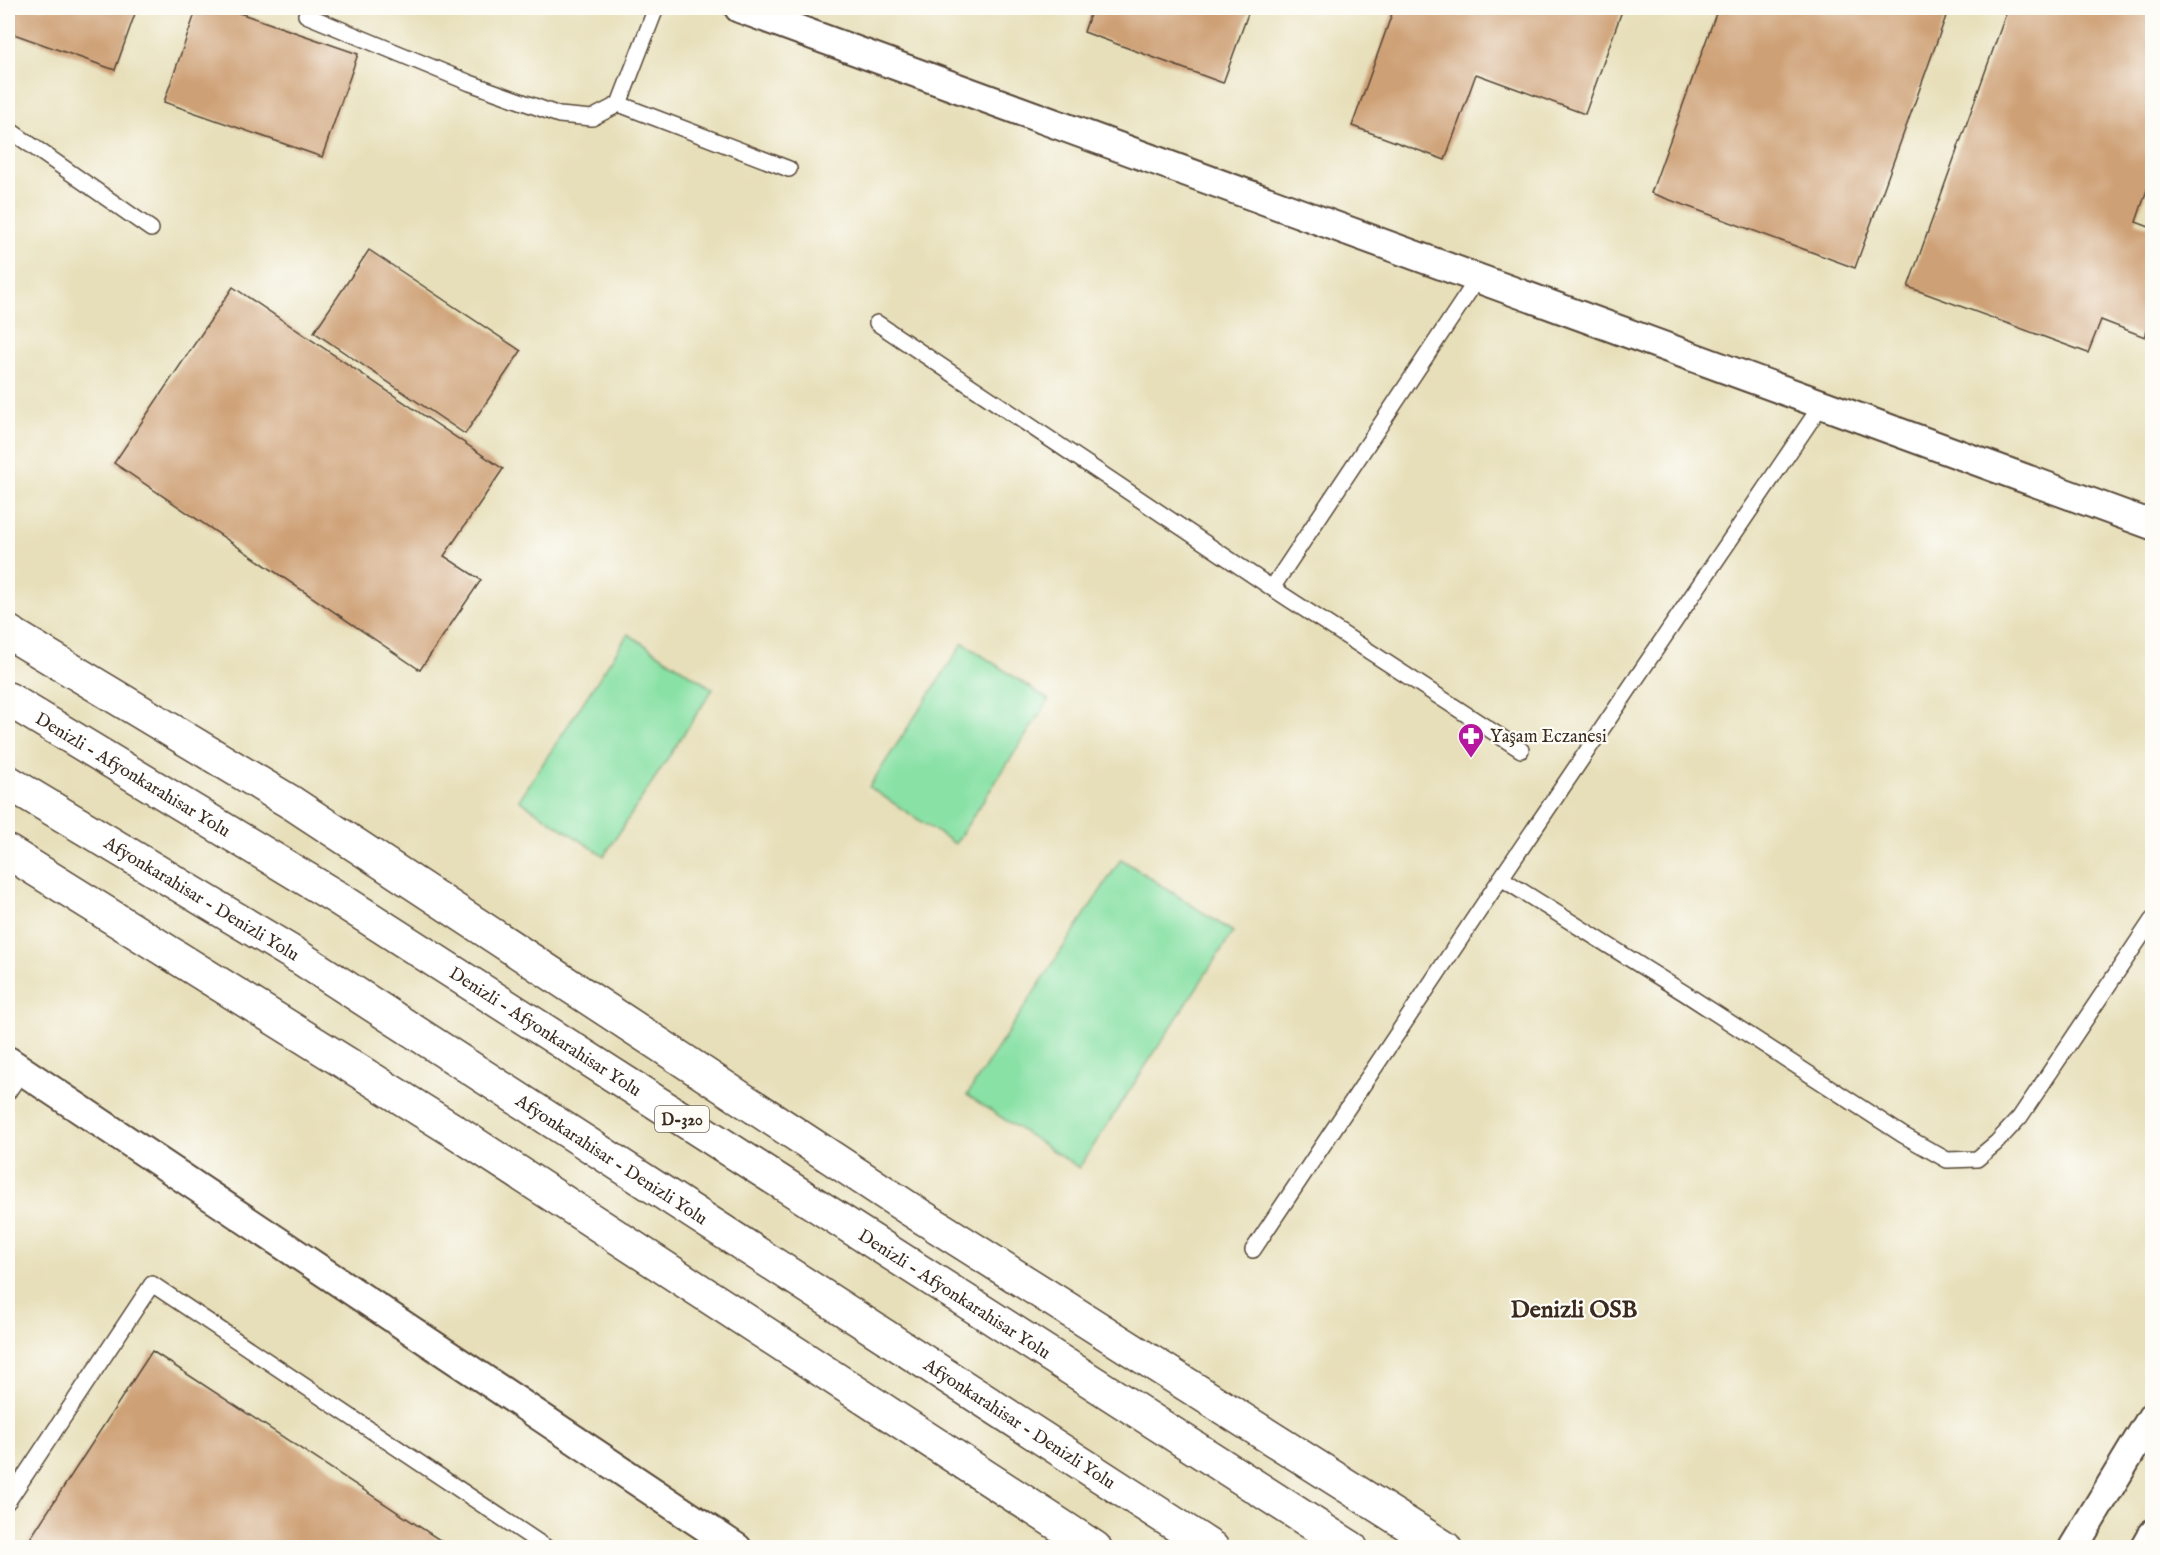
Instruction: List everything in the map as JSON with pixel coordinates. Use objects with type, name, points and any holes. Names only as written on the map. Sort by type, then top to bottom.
[{"type":"highway","points":[[8,632],[292,803],[908,1208],[1445,1548]]},
{"type":"highway","name":"Denizli - Afyonkarahisar Yolu","points":[[8,699],[336,897],[1350,1548]]},
{"type":"highway","name":"Afyonkarahisar - Denizli Yolu","points":[[8,782],[299,957],[1212,1548]]},
{"type":"highway","points":[[8,852],[453,1130],[1095,1548]]},
{"type":"street","points":[[739,8],[2152,525]]},
{"type":"street","points":[[13,1074],[737,1548]]},
{"type":"street","points":[[2073,1548],[2152,1417]]},
{"type":"street","points":[[2144,1548],[2152,1534]]},
{"type":"lane","points":[[306,15],[470,83],[559,115],[592,118],[619,104],[656,8]]},
{"type":"lane","points":[[619,104],[789,169]]},
{"type":"lane","points":[[8,129],[151,229]]},
{"type":"lane","points":[[1272,588],[1478,278]]},
{"type":"lane","points":[[877,323],[1272,588],[1521,750]]},
{"type":"lane","points":[[1253,1250],[1501,878],[1822,404]]},
{"type":"lane","points":[[1501,878],[1686,994],[1903,1135],[1947,1160],[1977,1159],[1996,1143],[2019,1116],[2152,920]]},
{"type":"lane","points":[[8,1501],[152,1284],[547,1548]]},
{"type":"green space","points":[[628,634],[713,689],[604,856],[519,800]]},
{"type":"green space","points":[[963,643],[1049,700],[955,844],[869,787]]},
{"type":"green space","points":[[1121,859],[1233,932],[1079,1168],[967,1095]]},
{"type":"building","points":[[8,8],[137,8],[115,70],[8,32]]},
{"type":"building","points":[[197,8],[225,8],[358,54],[322,157],[164,102]]},
{"type":"building","points":[[1092,8],[1250,8],[1223,83],[1084,32]]},
{"type":"building","points":[[1394,8],[1623,8],[1585,114],[1476,74],[1445,160],[1352,126]]},
{"type":"building","points":[[1718,8],[1949,8],[1855,268],[1651,193]]},
{"type":"building","points":[[2008,8],[2152,8],[2152,175],[2136,222],[2152,228],[2152,315],[2145,337],[2101,320],[2088,353],[1908,287]]},
{"type":"building","points":[[369,250],[521,351],[465,434],[314,332]]},
{"type":"building","points":[[233,287],[503,469],[444,556],[481,580],[420,670],[114,463]]},
{"type":"building","points":[[152,1351],[452,1548],[24,1548]]},
{"type":"place","name":"Yaşam Eczanesi","points":[[1471,759]]},
{"type":"district","name":"Denizli OSB","points":[[1574,1309]]}]
